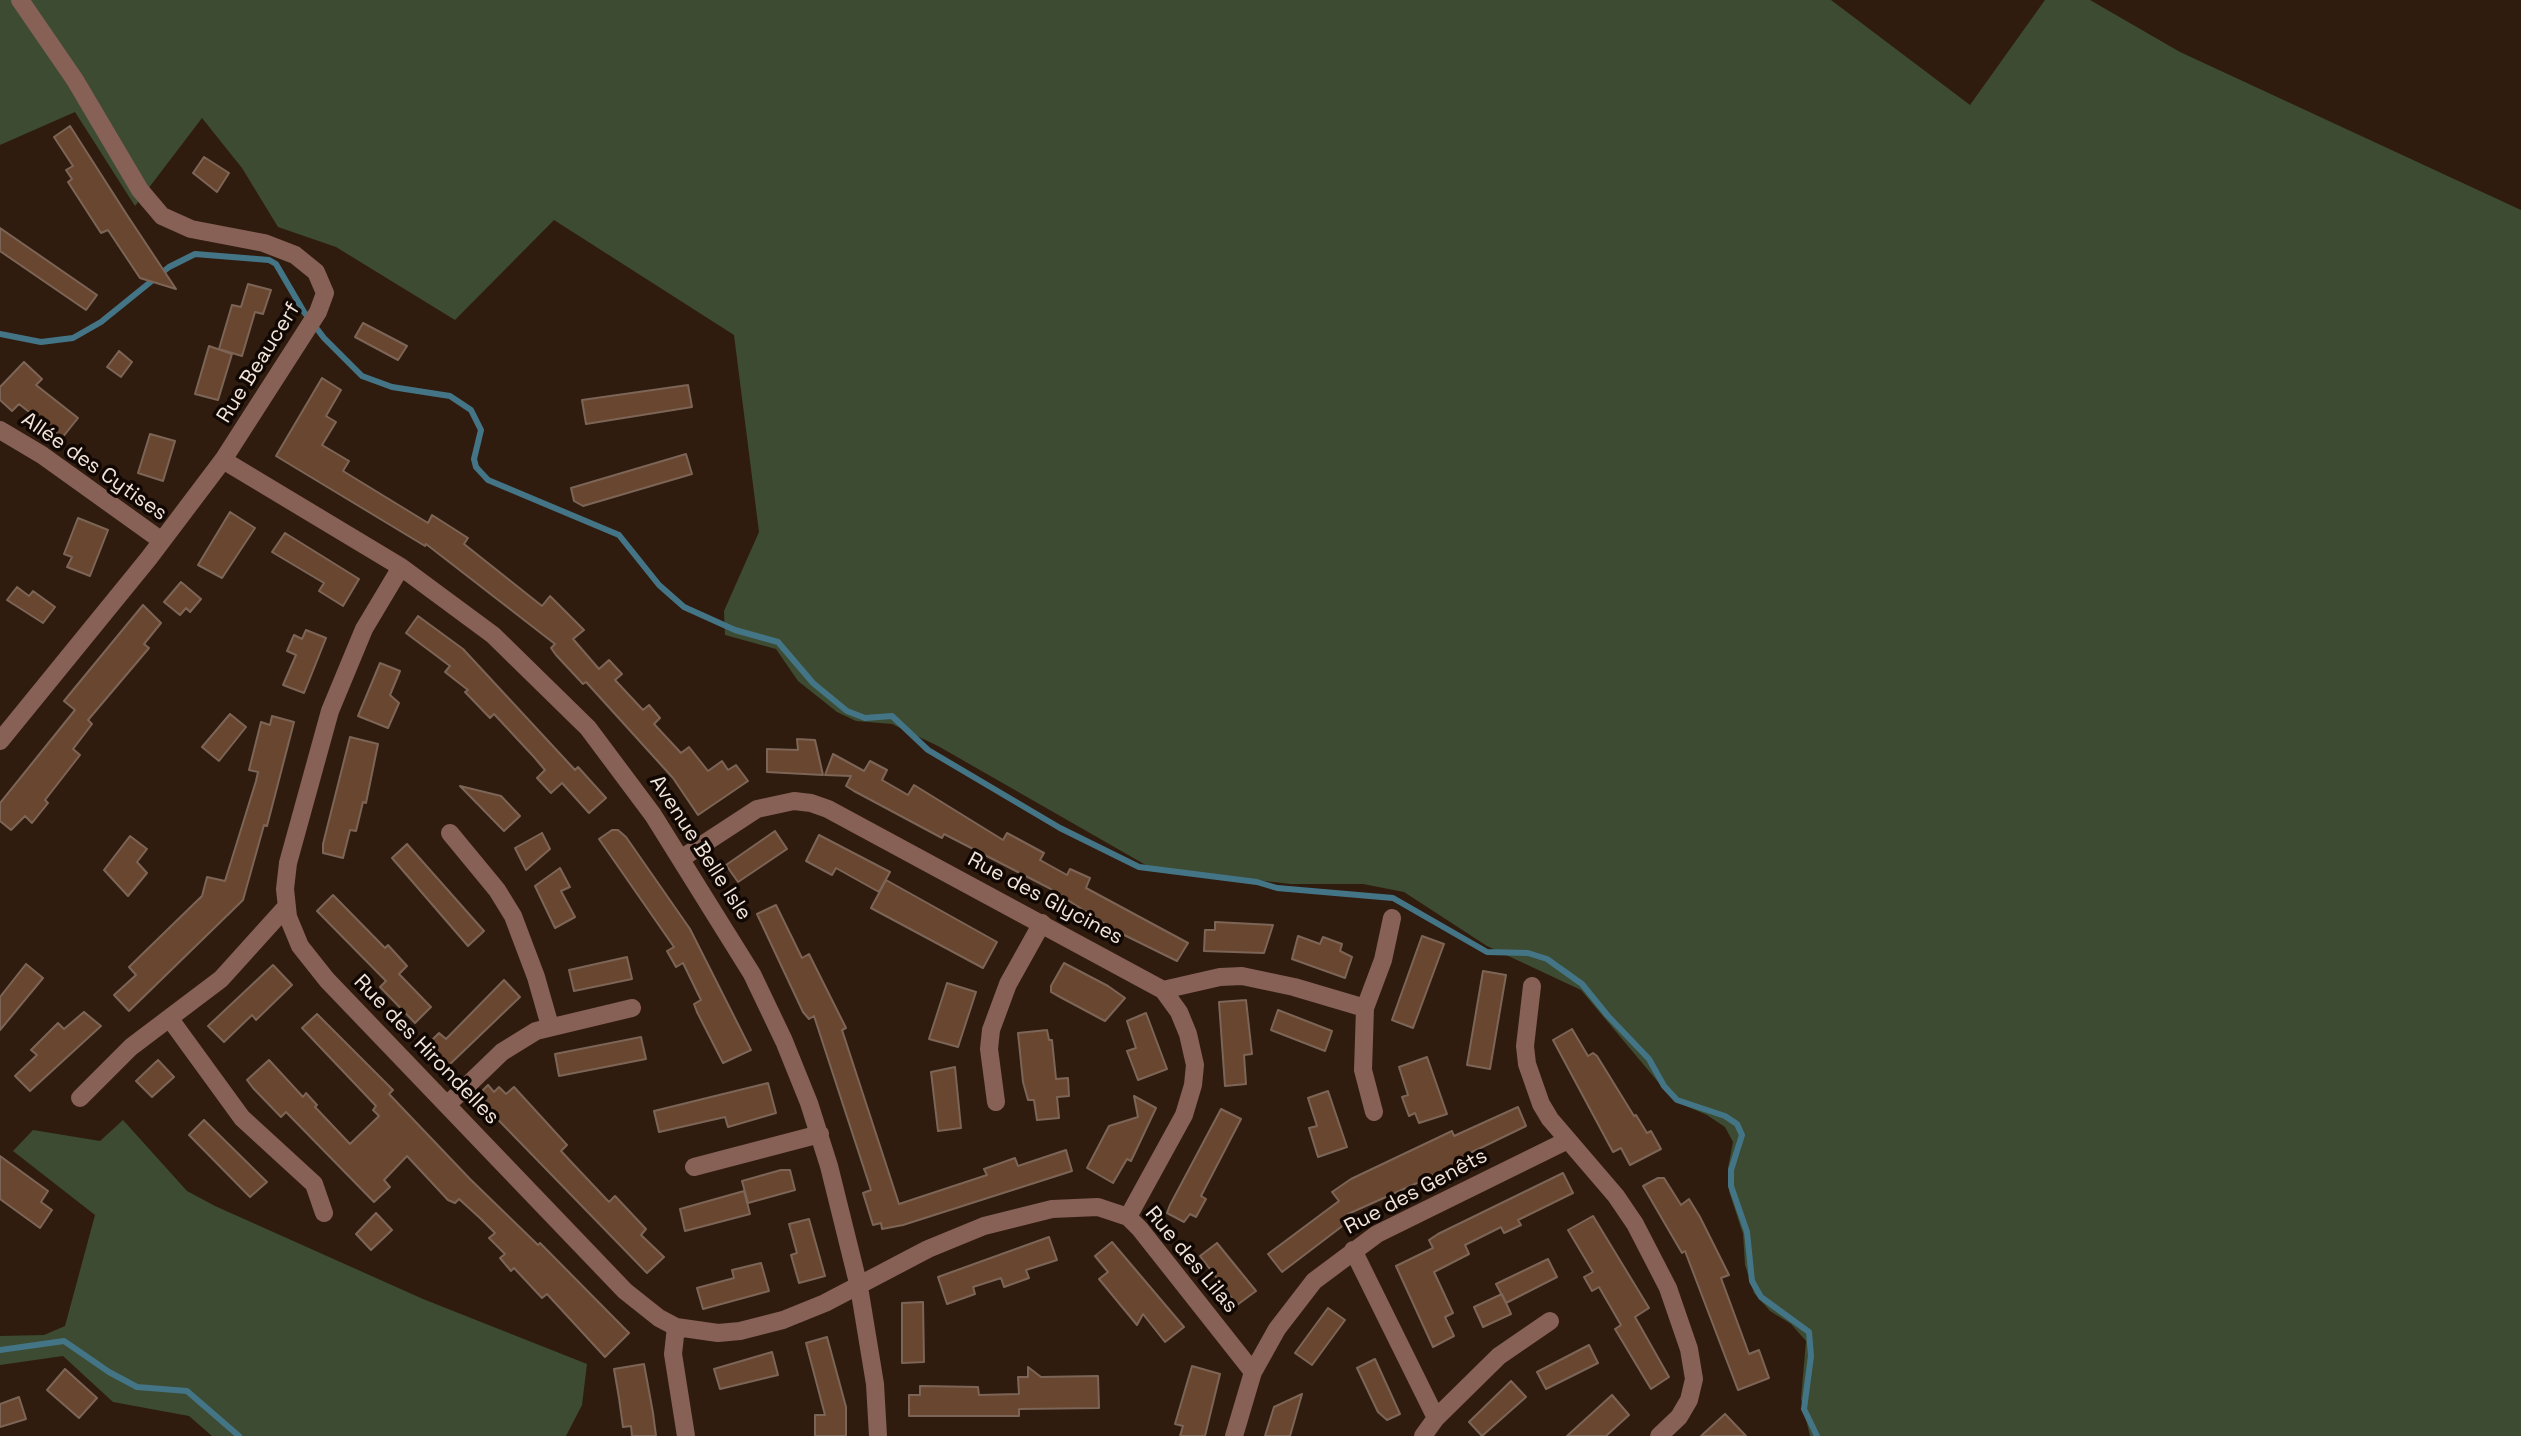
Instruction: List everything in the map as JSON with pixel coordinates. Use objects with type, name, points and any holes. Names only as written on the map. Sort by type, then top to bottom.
[{"type":"street","name":"Rue Beaucerf","points":[[0,741],[162,541],[223,460],[318,312],[325,293],[320,279],[310,265],[295,255],[264,243],[180,225],[154,208],[75,80],[20,0]]},
{"type":"street","name":"Allée des Cytises","points":[[0,430],[42,455],[162,541]]},
{"type":"street","name":"Avenue Belle Isle","points":[[223,460],[401,567],[493,635],[563,702],[630,781],[682,858],[771,1012],[820,1134],[859,1287],[872,1354],[878,1436]]},
{"type":"street","name":"Rue des Hirondelles","points":[[401,567],[364,629],[330,711],[288,863],[286,906],[300,946],[314,964],[625,1291],[659,1318],[677,1327],[718,1333],[740,1331],[783,1320],[859,1287]]},
{"type":"street","name":"Rue des Glycines","points":[[682,858],[757,809],[794,801],[811,803],[828,808],[1163,990],[1175,1005],[1188,1034],[1195,1065],[1193,1085],[1184,1115],[1128,1217]]},
{"type":"street","points":[[450,833],[489,880],[513,916],[529,954],[550,1026]]},
{"type":"street","points":[[80,1098],[131,1047],[221,979],[286,906]]},
{"type":"street","points":[[1374,1112],[1363,1070],[1365,1007],[1383,960],[1392,918]]},
{"type":"street","points":[[996,1102],[989,1049],[992,1030],[1008,984],[1042,923]]},
{"type":"street","points":[[1163,990],[1220,977],[1242,976],[1281,983],[1365,1007]]},
{"type":"street","points":[[1532,986],[1526,1028],[1527,1064],[1541,1104],[1568,1140],[1599,1174],[1635,1224],[1663,1274],[1692,1359],[1693,1387],[1683,1412],[1659,1436]]},
{"type":"street","points":[[447,1105],[502,1052],[550,1026],[632,1008]]},
{"type":"street","points":[[170,1019],[242,1118],[314,1184],[324,1213]]},
{"type":"street","points":[[694,1167],[820,1134]]},
{"type":"street","name":"Rue des Genêts","points":[[1252,1372],[1297,1299],[1331,1266],[1388,1228],[1568,1140]]},
{"type":"street","name":"Rue des Lilas","points":[[859,1287],[956,1236],[1014,1217],[1080,1206],[1113,1210],[1128,1217],[1252,1372]]},
{"type":"street","points":[[1353,1250],[1436,1418]]},
{"type":"street","points":[[1423,1436],[1436,1418],[1489,1364],[1550,1321]]},
{"type":"street","points":[[677,1327],[673,1354],[686,1436]]},
{"type":"street","points":[[1234,1436],[1252,1372]]},
{"type":"green space","points":[[0,0],[1831,0],[1970,105],[2045,0],[2090,0],[2180,52],[2521,210],[2521,1436],[1810,1436],[1801,1399],[1806,1341],[1791,1324],[1770,1311],[1754,1293],[1745,1265],[1743,1234],[1729,1191],[1728,1168],[1733,1142],[1725,1127],[1707,1115],[1674,1101],[1581,990],[1487,946],[1404,892],[1363,884],[1291,884],[1151,868],[938,746],[892,724],[856,721],[837,712],[798,681],[776,649],[725,635],[724,611],[759,532],[734,335],[554,220],[455,320],[336,247],[278,227],[242,168],[202,118],[135,206],[75,112],[0,145]]},
{"type":"green space","points":[[123,1120],[187,1191],[215,1206],[423,1299],[587,1364],[582,1405],[566,1436],[212,1436],[189,1416],[113,1402],[63,1356],[0,1365],[0,1336],[44,1335],[65,1326],[95,1215],[13,1151],[33,1130],[100,1141]]},
{"type":"building","points":[[70,126],[176,289],[140,278],[108,230],[101,233],[68,182],[72,179],[66,170],[73,166],[54,137]]},
{"type":"building","points":[[204,157],[229,173],[217,192],[193,173]]},
{"type":"building","points":[[0,228],[97,295],[86,310],[0,251]]},
{"type":"building","points":[[248,284],[271,290],[263,314],[255,312],[242,356],[219,349],[232,305],[241,307]]},
{"type":"building","points":[[363,323],[407,346],[398,360],[355,337]]},
{"type":"building","points":[[209,346],[232,354],[218,400],[195,394]]},
{"type":"building","points":[[119,351],[132,362],[121,377],[107,367]]},
{"type":"building","points":[[24,362],[42,379],[36,385],[78,418],[62,438],[19,404],[12,411],[0,400],[0,387]]},
{"type":"building","points":[[322,378],[341,390],[326,416],[336,422],[322,445],[349,461],[343,471],[428,523],[432,515],[468,538],[464,544],[542,606],[550,596],[584,630],[573,639],[599,669],[609,660],[622,674],[615,680],[643,710],[649,705],[660,718],[654,724],[681,753],[689,747],[708,771],[722,761],[728,770],[736,765],[748,781],[698,815],[673,778],[586,682],[583,684],[556,655],[551,648],[555,644],[426,544],[425,546],[276,456]]},
{"type":"building","points":[[688,385],[692,407],[586,424],[582,400]]},
{"type":"building","points":[[150,434],[175,441],[163,481],[138,473]]},
{"type":"building","points":[[686,454],[692,474],[583,506],[574,501],[571,488]]},
{"type":"building","points":[[230,512],[255,528],[222,578],[198,565]]},
{"type":"building","points":[[78,518],[108,530],[90,576],[67,567],[72,557],[64,554]]},
{"type":"building","points":[[285,533],[359,579],[343,606],[319,591],[324,583],[272,552]]},
{"type":"building","points":[[181,582],[201,599],[190,612],[186,608],[180,615],[164,602]]},
{"type":"building","points":[[17,587],[29,596],[33,591],[55,607],[43,623],[7,600]]},
{"type":"building","points":[[143,605],[161,623],[144,644],[149,648],[88,720],[92,724],[73,749],[80,755],[45,800],[48,803],[32,823],[25,816],[11,830],[0,821],[0,803],[75,710],[64,701]]},
{"type":"building","points":[[418,616],[463,649],[575,770],[578,767],[606,798],[589,813],[562,783],[551,793],[537,778],[545,770],[534,757],[494,714],[490,718],[465,692],[468,690],[445,672],[450,666],[406,633]]},
{"type":"building","points":[[306,630],[326,638],[304,693],[283,685],[296,655],[287,651],[294,635],[302,639]]},
{"type":"building","points":[[380,663],[400,671],[390,695],[399,703],[388,728],[358,716]]},
{"type":"building","points":[[230,714],[246,727],[219,761],[202,747]]},
{"type":"building","points":[[272,716],[294,722],[267,826],[264,825],[243,900],[129,1011],[114,995],[136,975],[129,967],[202,896],[207,877],[225,881],[256,781],[258,772],[249,770],[261,722],[270,725]]},
{"type":"building","points":[[350,737],[378,744],[366,803],[363,802],[356,831],[350,830],[343,858],[323,853],[323,844]]},
{"type":"building","points":[[797,739],[815,740],[823,775],[767,772],[767,749],[798,750]]},
{"type":"building","points":[[833,754],[864,771],[870,761],[887,770],[882,780],[908,795],[914,785],[1003,840],[1007,833],[1044,853],[1040,860],[1067,875],[1070,869],[1090,878],[1086,888],[1188,943],[1177,961],[1116,931],[1049,888],[944,834],[942,838],[854,791],[846,786],[851,776],[825,775]]},
{"type":"building","points":[[460,786],[501,796],[520,816],[504,831]]},
{"type":"building","points":[[612,830],[618,830],[626,837],[690,929],[751,1050],[723,1063],[697,1012],[694,1004],[701,1000],[683,963],[676,967],[667,951],[674,947],[599,839]]},
{"type":"building","points":[[775,831],[787,849],[738,882],[726,865]]},
{"type":"building","points":[[542,833],[550,849],[526,870],[515,848]]},
{"type":"building","points":[[819,835],[890,872],[879,892],[836,868],[832,875],[806,861]]},
{"type":"building","points":[[130,836],[147,849],[137,862],[147,873],[128,896],[104,870]]},
{"type":"building","points":[[407,844],[484,931],[468,946],[392,858]]},
{"type":"building","points":[[560,868],[570,887],[561,891],[575,917],[555,928],[535,886]]},
{"type":"building","points":[[886,880],[997,942],[983,968],[871,908]]},
{"type":"building","points":[[333,895],[385,948],[388,945],[407,966],[399,974],[431,1007],[415,1023],[380,987],[386,981],[317,911]]},
{"type":"building","points":[[776,905],[802,958],[809,954],[846,1028],[842,1030],[899,1204],[987,1175],[984,1169],[1015,1158],[1018,1166],[1066,1150],[1072,1171],[903,1225],[882,1229],[881,1223],[873,1225],[863,1193],[871,1190],[814,1016],[809,1019],[803,1012],[757,914]]},
{"type":"building","points":[[1215,922],[1273,925],[1264,953],[1204,951],[1205,930],[1215,930]]},
{"type":"building","points":[[1298,936],[1320,944],[1323,937],[1342,944],[1340,951],[1352,957],[1345,978],[1292,959]]},
{"type":"building","points":[[1422,936],[1444,944],[1413,1028],[1392,1020]]},
{"type":"building","points":[[627,957],[632,979],[574,991],[569,970]]},
{"type":"building","points":[[1064,963],[1125,998],[1105,1021],[1051,992],[1051,986]]},
{"type":"building","points":[[26,964],[43,978],[0,1030],[0,997]]},
{"type":"building","points":[[273,965],[292,985],[256,1020],[252,1015],[224,1042],[208,1026]]},
{"type":"building","points":[[1483,971],[1506,975],[1490,1069],[1467,1065]]},
{"type":"building","points":[[504,980],[520,997],[448,1066],[427,1045],[439,1033],[446,1039]]},
{"type":"building","points":[[947,983],[976,992],[958,1047],[929,1039]]},
{"type":"building","points":[[1246,1000],[1252,1054],[1244,1055],[1246,1084],[1225,1086],[1219,1002]]},
{"type":"building","points":[[1278,1010],[1332,1031],[1325,1051],[1271,1030]]},
{"type":"building","points":[[84,1012],[101,1026],[30,1091],[15,1076],[37,1055],[31,1050],[58,1023],[64,1029]]},
{"type":"building","points":[[1146,1013],[1167,1069],[1138,1080],[1127,1051],[1136,1048],[1127,1021]]},
{"type":"building","points":[[317,1014],[393,1090],[389,1094],[470,1179],[538,1245],[540,1243],[629,1333],[605,1357],[547,1294],[542,1298],[514,1268],[511,1271],[500,1258],[505,1254],[489,1238],[495,1233],[459,1199],[455,1203],[448,1200],[407,1156],[384,1180],[390,1187],[374,1202],[286,1112],[281,1117],[253,1088],[247,1080],[269,1060],[303,1097],[306,1093],[317,1105],[315,1107],[350,1144],[379,1116],[373,1110],[376,1106],[302,1028]]},
{"type":"building","points":[[1572,1029],[1588,1056],[1593,1053],[1597,1056],[1634,1116],[1636,1115],[1647,1133],[1651,1131],[1661,1149],[1630,1165],[1621,1148],[1613,1152],[1553,1040]]},
{"type":"building","points":[[1047,1030],[1049,1040],[1052,1040],[1056,1079],[1068,1078],[1069,1096],[1057,1097],[1059,1118],[1037,1120],[1034,1100],[1028,1100],[1023,1082],[1018,1033]]},
{"type":"building","points":[[641,1037],[646,1059],[559,1076],[555,1054]]},
{"type":"building","points":[[1427,1057],[1447,1114],[1419,1123],[1415,1113],[1409,1116],[1402,1097],[1408,1095],[1399,1067]]},
{"type":"building","points":[[158,1060],[174,1077],[152,1097],[136,1081]]},
{"type":"building","points":[[955,1067],[961,1128],[938,1131],[931,1072]]},
{"type":"building","points":[[768,1083],[776,1113],[728,1127],[725,1117],[659,1132],[654,1111]]},
{"type":"building","points":[[488,1085],[494,1092],[499,1087],[506,1094],[514,1087],[567,1145],[561,1151],[609,1202],[615,1196],[646,1229],[641,1235],[664,1257],[647,1273],[476,1097]]},
{"type":"building","points":[[1328,1091],[1347,1147],[1318,1157],[1309,1128],[1317,1126],[1308,1098]]},
{"type":"building","points":[[1134,1096],[1156,1108],[1131,1161],[1127,1159],[1113,1183],[1087,1168],[1109,1126],[1138,1117]]},
{"type":"building","points":[[1518,1107],[1526,1126],[1464,1156],[1466,1161],[1348,1214],[1351,1218],[1345,1224],[1282,1272],[1268,1254],[1339,1201],[1332,1192],[1351,1179],[1452,1131],[1454,1136]]},
{"type":"building","points":[[1221,1109],[1241,1119],[1201,1196],[1206,1199],[1196,1217],[1190,1214],[1184,1222],[1167,1213]]},
{"type":"building","points":[[204,1120],[267,1182],[250,1197],[189,1135]]},
{"type":"building","points":[[0,1156],[48,1191],[41,1202],[52,1210],[40,1228],[0,1199]]},
{"type":"building","points":[[790,1170],[795,1190],[748,1203],[742,1181]]},
{"type":"building","points":[[1563,1173],[1573,1193],[1518,1220],[1521,1225],[1504,1233],[1501,1227],[1465,1245],[1469,1254],[1434,1272],[1453,1313],[1445,1317],[1454,1336],[1433,1347],[1396,1266],[1433,1248],[1429,1240],[1438,1234]]},
{"type":"building","points":[[1658,1178],[1664,1178],[1681,1205],[1689,1199],[1700,1217],[1729,1275],[1721,1278],[1749,1354],[1759,1350],[1769,1378],[1738,1390],[1685,1251],[1682,1253],[1643,1186]]},
{"type":"building","points":[[744,1191],[750,1214],[685,1231],[680,1209]]},
{"type":"building","points":[[376,1213],[392,1230],[371,1250],[356,1234]]},
{"type":"building","points":[[1593,1216],[1649,1308],[1635,1317],[1669,1377],[1651,1389],[1615,1329],[1621,1325],[1599,1287],[1592,1291],[1584,1277],[1593,1272],[1568,1230]]},
{"type":"building","points":[[809,1219],[825,1276],[799,1283],[791,1255],[797,1253],[789,1224]]},
{"type":"building","points":[[1049,1237],[1057,1260],[1026,1270],[1029,1278],[1004,1287],[1001,1278],[973,1287],[975,1294],[947,1304],[938,1277]]},
{"type":"building","points":[[1112,1242],[1184,1327],[1165,1342],[1143,1314],[1137,1325],[1099,1279],[1108,1272],[1095,1256]]},
{"type":"building","points":[[1217,1243],[1256,1291],[1237,1305],[1200,1256]]},
{"type":"building","points":[[1548,1259],[1557,1277],[1506,1303],[1496,1284]]},
{"type":"building","points":[[761,1263],[769,1291],[703,1309],[697,1288],[734,1278],[732,1270]]},
{"type":"building","points":[[1502,1294],[1511,1314],[1483,1327],[1474,1307]]},
{"type":"building","points":[[923,1302],[924,1362],[902,1363],[902,1303]]},
{"type":"building","points":[[1328,1308],[1345,1320],[1312,1365],[1295,1353]]},
{"type":"building","points":[[827,1337],[846,1407],[846,1436],[815,1436],[815,1415],[825,1415],[806,1343]]},
{"type":"building","points":[[1589,1345],[1598,1363],[1546,1389],[1537,1372]]},
{"type":"building","points":[[772,1352],[778,1375],[720,1389],[714,1369]]},
{"type":"building","points":[[1375,1359],[1400,1414],[1387,1420],[1378,1412],[1357,1368]]},
{"type":"building","points":[[644,1364],[656,1436],[632,1436],[631,1426],[623,1427],[614,1369]]},
{"type":"building","points":[[1192,1366],[1220,1374],[1205,1436],[1180,1436],[1183,1426],[1175,1424]]},
{"type":"building","points":[[1028,1367],[1041,1377],[1098,1376],[1099,1408],[1019,1409],[1019,1416],[909,1416],[909,1395],[920,1395],[920,1386],[978,1387],[979,1395],[1019,1394],[1018,1377],[1028,1377]]},
{"type":"building","points":[[65,1369],[97,1398],[79,1418],[47,1390]]},
{"type":"building","points":[[1511,1381],[1526,1397],[1482,1436],[1469,1422]]},
{"type":"building","points":[[1302,1394],[1290,1436],[1265,1436],[1274,1407]]},
{"type":"building","points":[[1612,1395],[1629,1415],[1606,1436],[1567,1436]]},
{"type":"building","points":[[19,1397],[26,1419],[0,1427],[0,1404]]},
{"type":"building","points":[[1725,1414],[1746,1436],[1701,1436]]},
{"type":"waterway","points":[[0,334],[41,342],[73,338],[101,322],[169,267],[195,254],[269,260],[276,264],[304,312],[324,338],[362,376],[392,387],[450,396],[471,410],[481,430],[474,459],[476,467],[488,480],[619,535],[659,585],[684,607],[735,630],[778,642],[813,683],[847,711],[865,718],[892,716],[928,750],[1060,828],[1139,867],[1257,882],[1277,888],[1393,898],[1487,952],[1528,953],[1547,959],[1582,984],[1649,1059],[1664,1086],[1677,1100],[1725,1116],[1737,1124],[1742,1135],[1731,1170],[1731,1186],[1747,1232],[1752,1281],[1761,1297],[1809,1332],[1811,1356],[1804,1409],[1817,1436]]},
{"type":"waterway","points":[[0,1350],[64,1341],[109,1372],[137,1387],[187,1391],[239,1436]]}]
